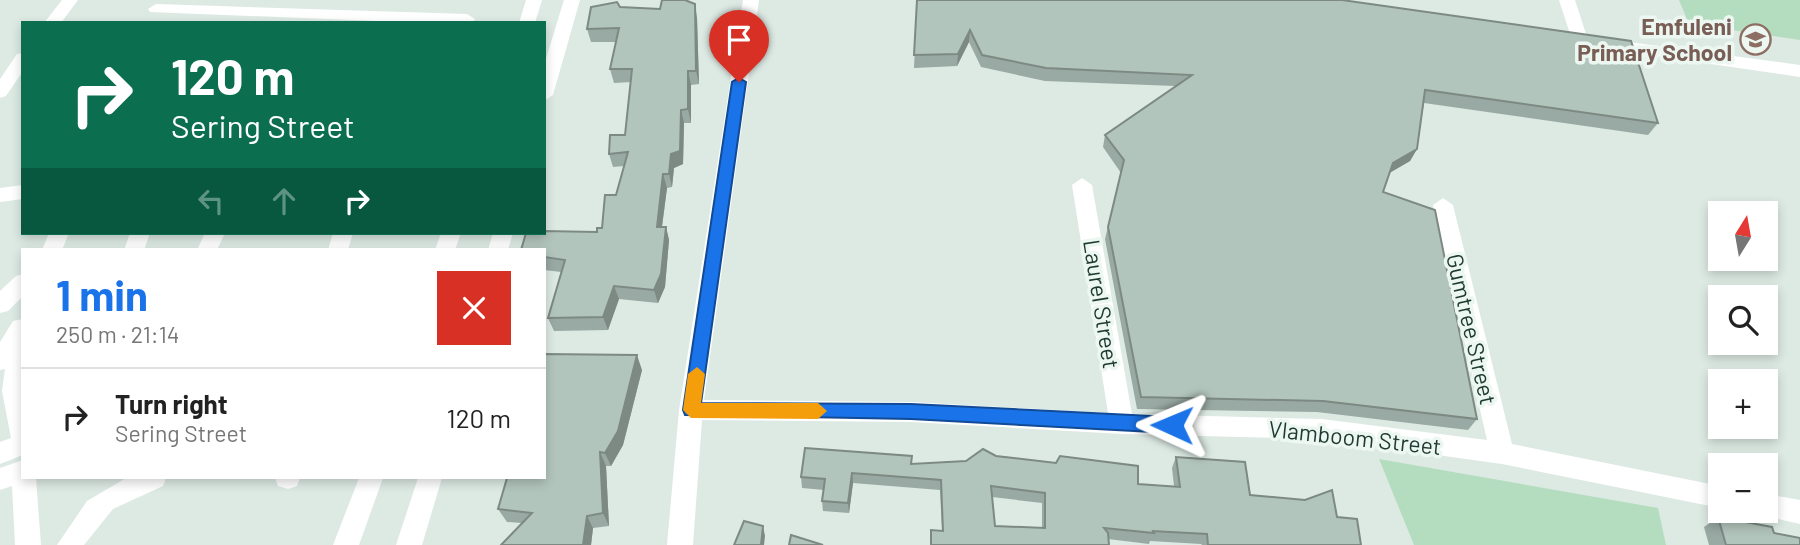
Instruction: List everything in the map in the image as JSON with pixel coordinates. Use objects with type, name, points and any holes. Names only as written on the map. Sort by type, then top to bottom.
[{"type":"street","points":[[54,21],[71,0]]},
{"type":"street","points":[[528,21],[534,0]]},
{"type":"street","points":[[546,88],[572,0]]},
{"type":"street","points":[[680,545],[691,410],[751,0]]},
{"type":"street","points":[[1567,0],[1573,39],[1800,71]]},
{"type":"street","points":[[155,11],[467,19]]},
{"type":"street","points":[[0,77],[21,60]]},
{"type":"street","points":[[0,92],[21,60]]},
{"type":"street","name":"Laurel Street","points":[[1082,185],[1122,424]]},
{"type":"street","points":[[0,195],[21,192]]},
{"type":"street","name":"Gumtree Street","points":[[1443,205],[1502,453]]},
{"type":"street","points":[[0,305],[21,284]]},
{"type":"street","points":[[0,361],[21,327]]},
{"type":"street","points":[[21,333],[14,391],[21,431]]},
{"type":"street","name":"Vlamboom Street","points":[[691,410],[911,412],[1122,424],[1322,429],[1502,453],[1708,495]]},
{"type":"street","points":[[0,453],[21,443]]},
{"type":"street","points":[[0,480],[21,472]]},
{"type":"street","points":[[24,479],[28,545]]},
{"type":"street","points":[[70,545],[84,520],[100,503],[152,479]]},
{"type":"street","points":[[346,545],[371,479]]},
{"type":"street","points":[[409,545],[430,479]]},
{"type":"street","points":[[1778,508],[1800,512]]},
{"type":"green space","points":[[1679,0],[1800,0],[1800,40],[1689,24]]},
{"type":"green space","points":[[1379,459],[1658,508],[1666,545],[1414,545]]},
{"type":"building","points":[[662,0],[685,0],[695,4],[696,71],[688,71],[688,109],[681,110],[680,151],[671,154],[669,174],[663,174],[657,227],[666,227],[661,274],[654,290],[614,286],[603,317],[548,318],[565,260],[546,257],[546,248],[522,248],[525,235],[546,235],[546,231],[597,232],[597,228],[602,228],[605,195],[616,195],[628,152],[609,154],[610,135],[625,135],[632,69],[610,69],[619,28],[587,29],[591,7],[617,2],[620,7],[660,9]]},
{"type":"building","points":[[917,0],[1342,0],[1631,41],[1658,123],[1425,90],[1417,149],[1393,163],[1383,192],[1435,210],[1477,419],[1323,401],[1141,397],[1108,227],[1124,160],[1105,135],[1192,75],[1046,68],[982,55],[970,30],[958,54],[914,55]]},
{"type":"building","points":[[546,354],[637,355],[618,431],[605,453],[600,452],[603,513],[587,516],[583,545],[501,545],[532,513],[498,509],[507,479],[546,479]]},
{"type":"building","points":[[805,448],[912,456],[911,464],[966,461],[983,449],[996,456],[1056,463],[1060,456],[1138,466],[1138,484],[1180,487],[1176,457],[1245,462],[1250,495],[1305,500],[1332,490],[1337,517],[1357,519],[1361,545],[1208,545],[1207,534],[1104,528],[1108,533],[1109,545],[931,545],[931,530],[943,531],[941,480],[852,473],[848,503],[822,501],[825,479],[801,477]],"holes":[[[991,486],[1045,493],[1045,528],[995,526]]]},
{"type":"building","points":[[744,521],[763,526],[761,545],[734,545]]},
{"type":"building","points":[[1720,523],[1750,523],[1772,527],[1774,533],[1800,538],[1800,545],[1726,545]]},
{"type":"building","points":[[791,535],[823,545],[789,545]]},
{"type":"slow traffic","points":[[697,374],[691,410],[818,411]]},
{"type":"place","name":"Emfuleni Primary School","points":[[1755,39]]},
{"type":"route","points":[[739,82],[691,410],[911,412],[1172,425]]}]
